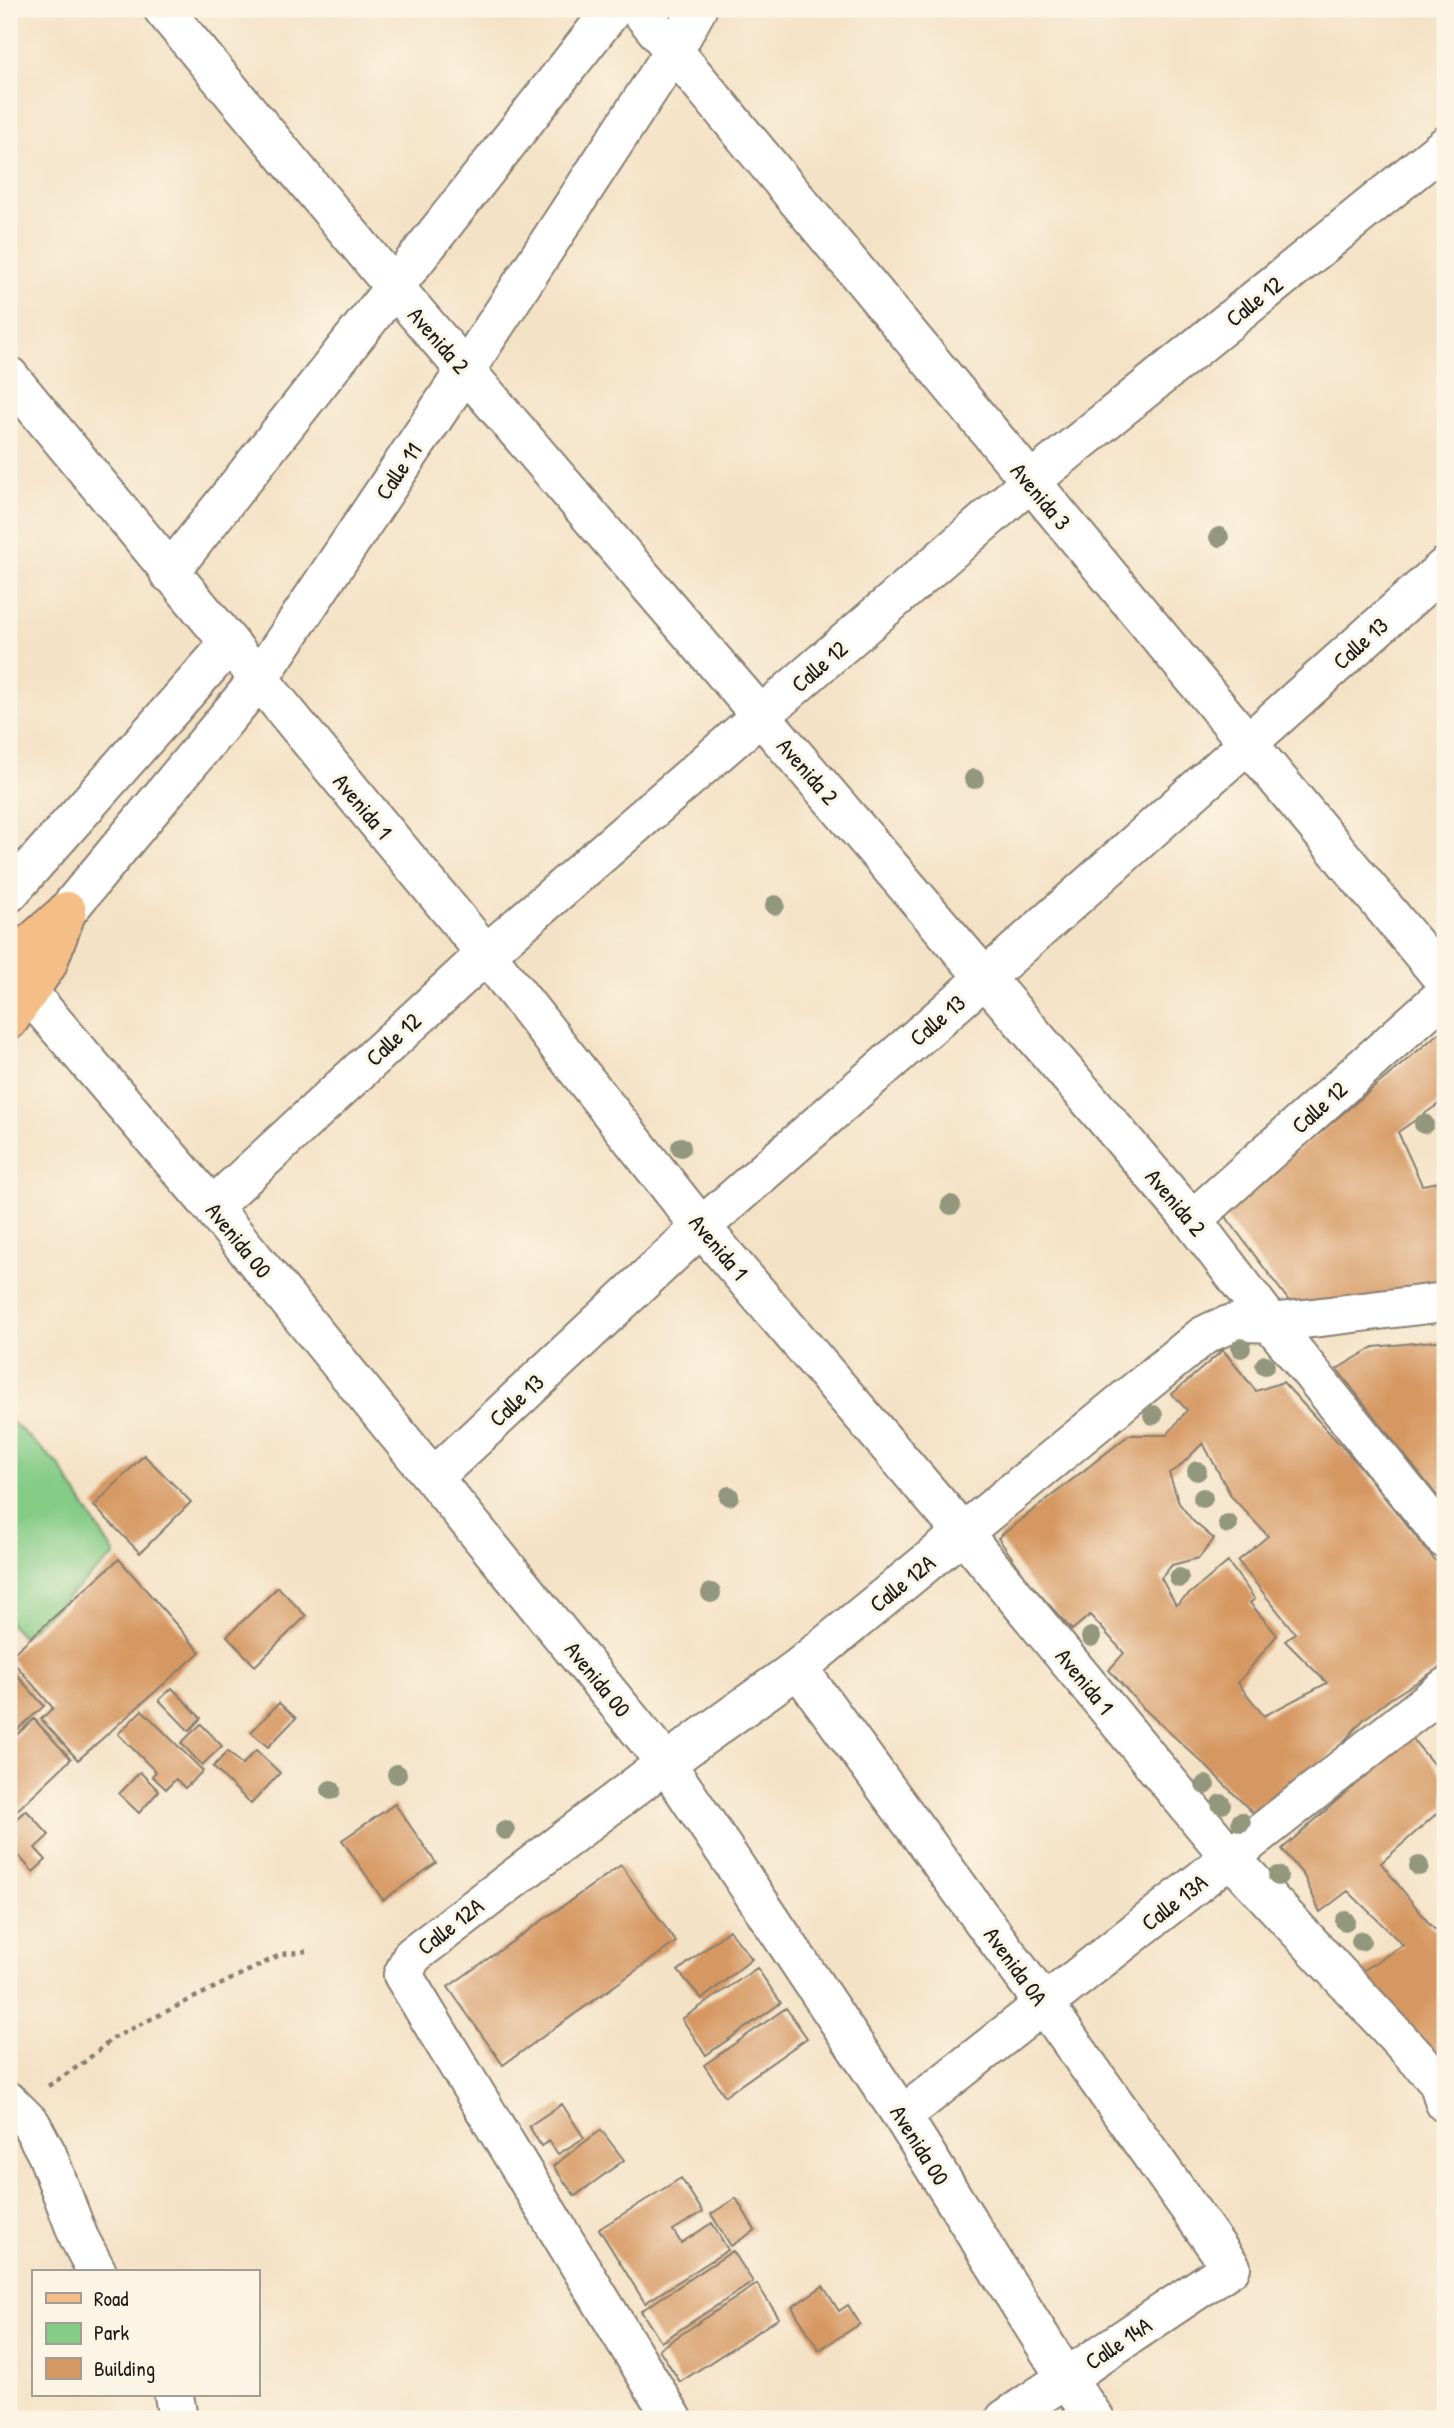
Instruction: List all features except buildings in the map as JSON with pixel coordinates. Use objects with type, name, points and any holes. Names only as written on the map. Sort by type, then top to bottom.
[{"type":"main road","points":[[14,988],[47,965],[68,911]]},
{"type":"street","name":"Avenida 2","points":[[163,9],[465,371],[1192,1220],[1271,1323],[1445,1539]]},
{"type":"street","points":[[169,573],[613,9]]},
{"type":"street","name":"Avenida 3","points":[[639,9],[1445,981]]},
{"type":"street","name":"Calle 11","points":[[68,911],[258,680],[465,371],[674,51],[697,9]]},
{"type":"street","name":"Calle 12","points":[[212,1207],[486,954],[1030,482],[1445,146]]},
{"type":"street","name":"Avenida 1","points":[[9,376],[486,954],[701,1227],[963,1533],[1230,1857],[1443,2087]]},
{"type":"street","name":"Calle 13","points":[[433,1478],[701,1227],[985,978],[1445,567]]},
{"type":"street","points":[[9,893],[229,644]]},
{"type":"street","name":"Avenida 00","points":[[14,988],[212,1207],[666,1763],[902,2116],[1066,2378],[1095,2419]]},
{"type":"street","name":"Calle 12","points":[[1192,1220],[1445,994]]},
{"type":"street","name":"Calle 12A","points":[[673,2419],[404,1975],[412,1956],[666,1763],[797,1668],[1203,1336],[1225,1324],[1245,1321],[1271,1323],[1445,1302]]},
{"type":"street","name":"Avenida 0A","points":[[797,1668],[1044,2004],[1231,2267]]},
{"type":"street","name":"Calle 13A","points":[[902,2116],[1445,1688]]},
{"type":"street","points":[[12,2105],[31,2124],[47,2154],[79,2238],[96,2270]]},
{"type":"street","name":"Calle 14A","points":[[1005,2419],[1231,2267]]},
{"type":"street","points":[[174,2396],[178,2419]]},
{"type":"path","points":[[12,2105],[83,2063],[115,2037],[282,1954],[306,1951]]},
{"type":"green space","points":[[9,1419],[59,1465],[115,1555],[22,1637],[9,1623]]}]
